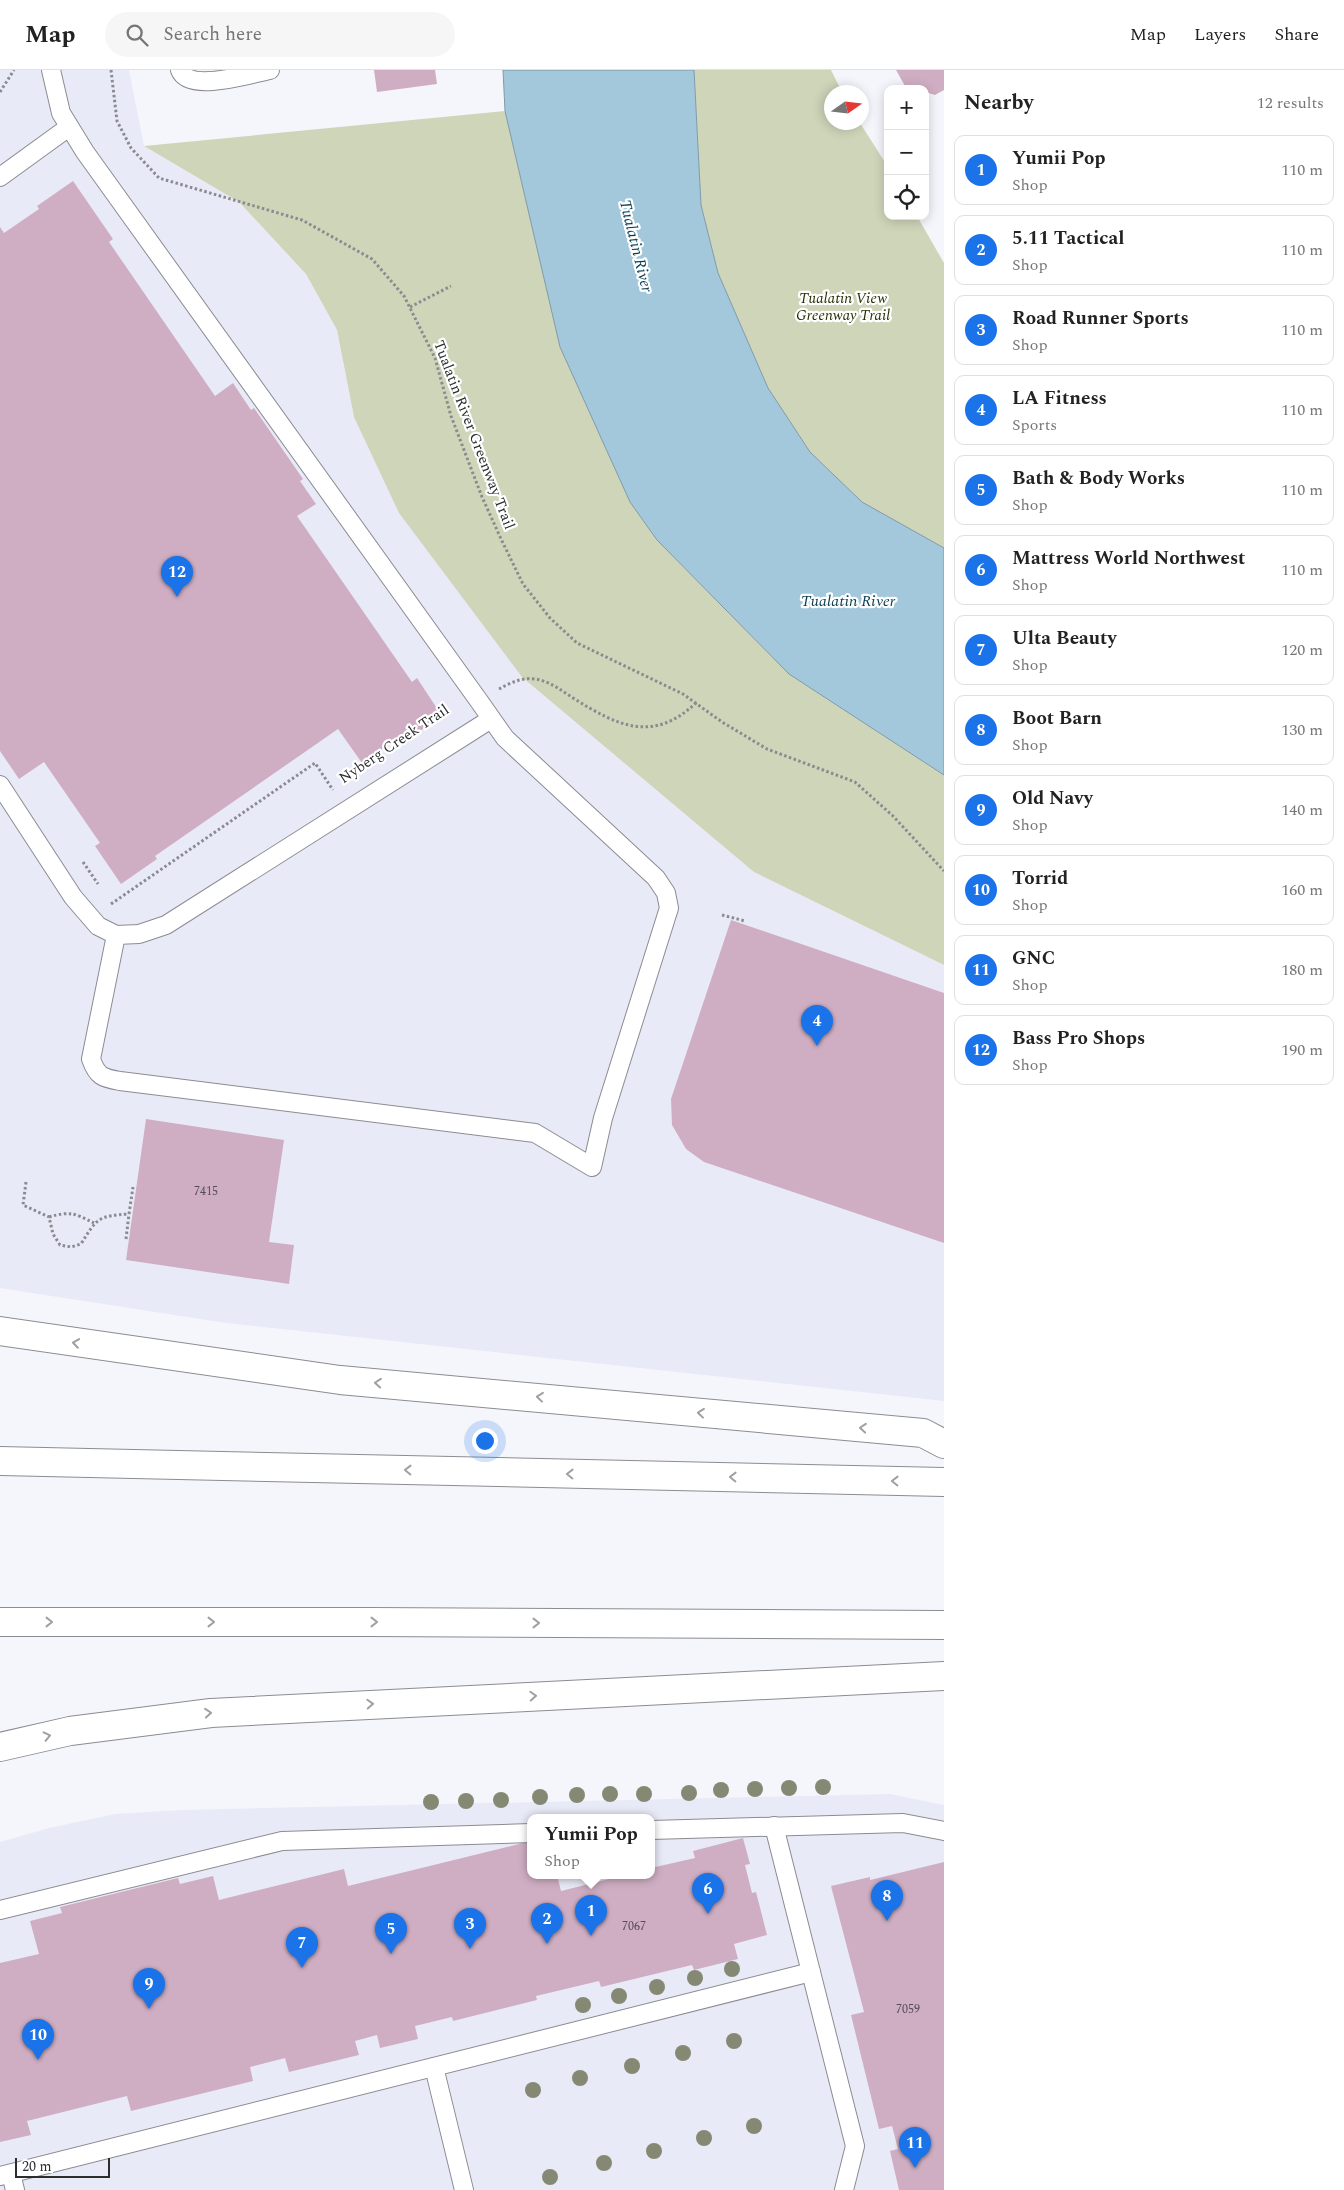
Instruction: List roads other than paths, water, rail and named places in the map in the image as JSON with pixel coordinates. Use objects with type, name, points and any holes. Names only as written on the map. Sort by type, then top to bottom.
[{"type":"highway","points":[[0,1331],[340,1380],[923,1433],[944,1444]]},
{"type":"highway","points":[[0,1461],[944,1482]]},
{"type":"highway","points":[[0,1622],[944,1625]]},
{"type":"highway","points":[[0,1747],[70,1731],[211,1713],[944,1676]]},
{"type":"lane","points":[[51,70],[61,113],[85,152],[505,738],[656,878],[666,893],[669,908],[603,1118],[592,1167],[546,1138],[536,1133],[521,1130],[106,1079],[95,1071],[91,1059],[116,935]]},
{"type":"lane","points":[[180,70],[182,75],[192,82],[206,82],[270,70]]},
{"type":"lane","points":[[0,177],[69,127]]},
{"type":"lane","points":[[0,785],[78,903],[98,926],[116,935],[134,935],[166,926],[491,719]]},
{"type":"lane","points":[[655,1830],[903,1823],[944,1831]]},
{"type":"lane","points":[[774,1826],[855,2146],[844,2190]]},
{"type":"lane","points":[[0,1910],[282,1841],[527,1833]]},
{"type":"lane","points":[[8,2180],[354,2086],[811,1972]]},
{"type":"lane","points":[[434,2067],[464,2190]]},
{"type":"water","name":"Tualatin River","points":[[503,70],[694,70],[701,205],[718,273],[768,388],[810,452],[862,502],[944,548],[944,775],[789,674],[657,540],[630,502],[560,347],[505,111]]},
{"type":"place","name":"Bass Pro Shops","points":[[177,597]]},
{"type":"place","name":"LA Fitness","points":[[817,1046]]},
{"type":"place","name":"Mattress World Northwest","points":[[708,1914]]},
{"type":"place","name":"Boot Barn","points":[[887,1921]]},
{"type":"place","name":"Yumii Pop","points":[[591,1936]]},
{"type":"place","name":"5.11 Tactical","points":[[547,1944]]},
{"type":"place","name":"Road Runner Sports","points":[[470,1949]]},
{"type":"place","name":"Bath & Body Works","points":[[391,1954]]},
{"type":"place","name":"Ulta Beauty","points":[[302,1968]]},
{"type":"place","name":"Old Navy","points":[[149,2009]]},
{"type":"place","name":"Torrid","points":[[38,2060]]},
{"type":"place","name":"GNC","points":[[915,2168]]},
{"type":"park label","name":"Tualatin View Greenway Trail","points":[[843,306]]}]
